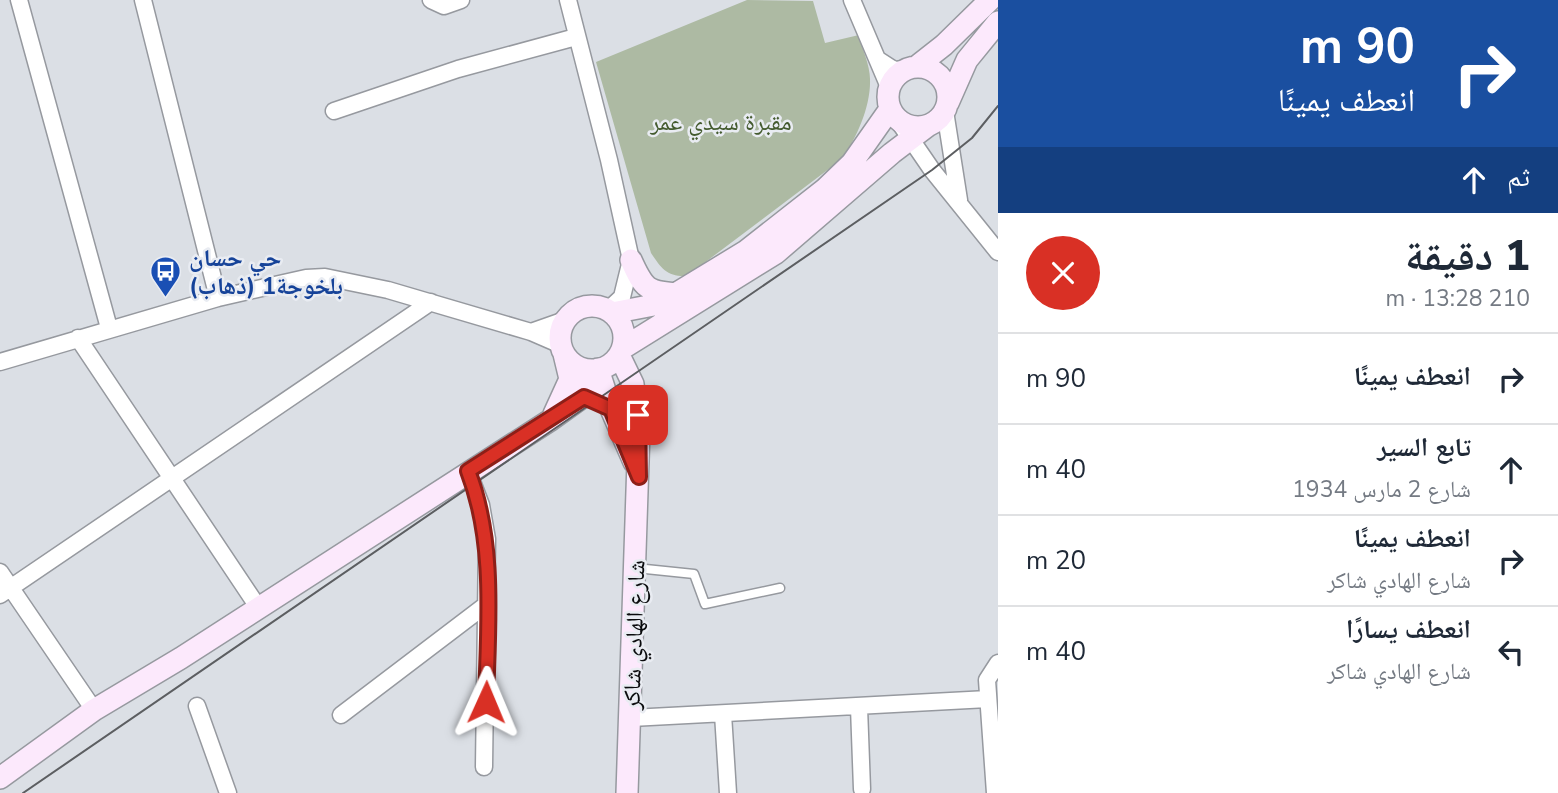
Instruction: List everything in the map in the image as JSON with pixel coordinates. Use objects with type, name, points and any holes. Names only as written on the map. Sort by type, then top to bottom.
[{"type":"main road","points":[[937,118],[909,126],[893,114],[889,87],[944,45],[990,0]]},
{"type":"main road","points":[[0,778],[94,710],[181,658],[549,421],[584,397],[594,369],[776,253],[937,118],[967,60],[998,22]]},
{"type":"main road","points":[[911,68],[934,71],[945,84],[948,93],[937,118]]},
{"type":"main road","points":[[549,421],[564,397],[570,379],[563,350],[565,320],[580,308],[590,306],[610,311],[659,304],[746,251],[825,189],[852,163],[893,114]]},
{"type":"main road","points":[[631,260],[645,286],[655,292],[679,293]]},
{"type":"main road","points":[[610,311],[621,325],[622,352]]},
{"type":"main road","points":[[563,350],[575,365],[594,369]]},
{"type":"main road","name":"شارع الهادي شاكر","points":[[622,352],[637,400],[639,477],[627,793]]},
{"type":"main road","name":"شارع الهادي شاكر","points":[[594,369],[639,477]]},
{"type":"main road","points":[[584,397],[611,409]]},
{"type":"street","points":[[19,0],[109,328]]},
{"type":"street","points":[[142,0],[218,298]]},
{"type":"street","points":[[431,0],[444,6],[461,0]]},
{"type":"street","points":[[568,0],[610,160],[631,260],[622,297],[610,311]]},
{"type":"street","points":[[852,0],[889,87]]},
{"type":"street","points":[[334,111],[458,69],[576,37]]},
{"type":"street","points":[[877,59],[894,70],[911,68]]},
{"type":"street","points":[[893,114],[910,141],[998,252]]},
{"type":"street","points":[[937,118],[960,206]]},
{"type":"street","points":[[0,362],[218,298],[288,280],[325,277],[431,302],[531,332],[563,350]]},
{"type":"street","points":[[5,591],[431,302]]},
{"type":"street","points":[[531,332],[565,320]]},
{"type":"street","points":[[78,338],[170,480],[258,607]]},
{"type":"street","points":[[468,471],[481,505],[487,539],[484,767]]},
{"type":"street","points":[[0,572],[5,591],[94,710]]},
{"type":"street","points":[[341,715],[487,604]]},
{"type":"street","points":[[996,785],[987,680],[998,663]]},
{"type":"street","points":[[631,718],[988,699]]},
{"type":"street","points":[[197,706],[228,793]]},
{"type":"street","points":[[859,707],[862,789]]},
{"type":"street","points":[[723,714],[728,793]]},
{"type":"lane","points":[[636,568],[694,574],[705,604],[780,587]]},
{"type":"green space","name":"مقبرة سيدي عمر","points":[[747,0],[813,1],[825,43],[859,35],[870,74],[866,110],[842,159],[687,276],[674,275],[662,267],[651,253],[596,62]]},
{"type":"tram line","points":[[23,793],[932,170],[972,138],[998,106]]},
{"type":"place","name":"حي حسان بلخوجة1 (ذهاب)","points":[[166,299]]},
{"type":"route","points":[[486,702],[487,539],[481,505],[468,471],[584,397],[611,409],[639,477],[638,415]]}]
